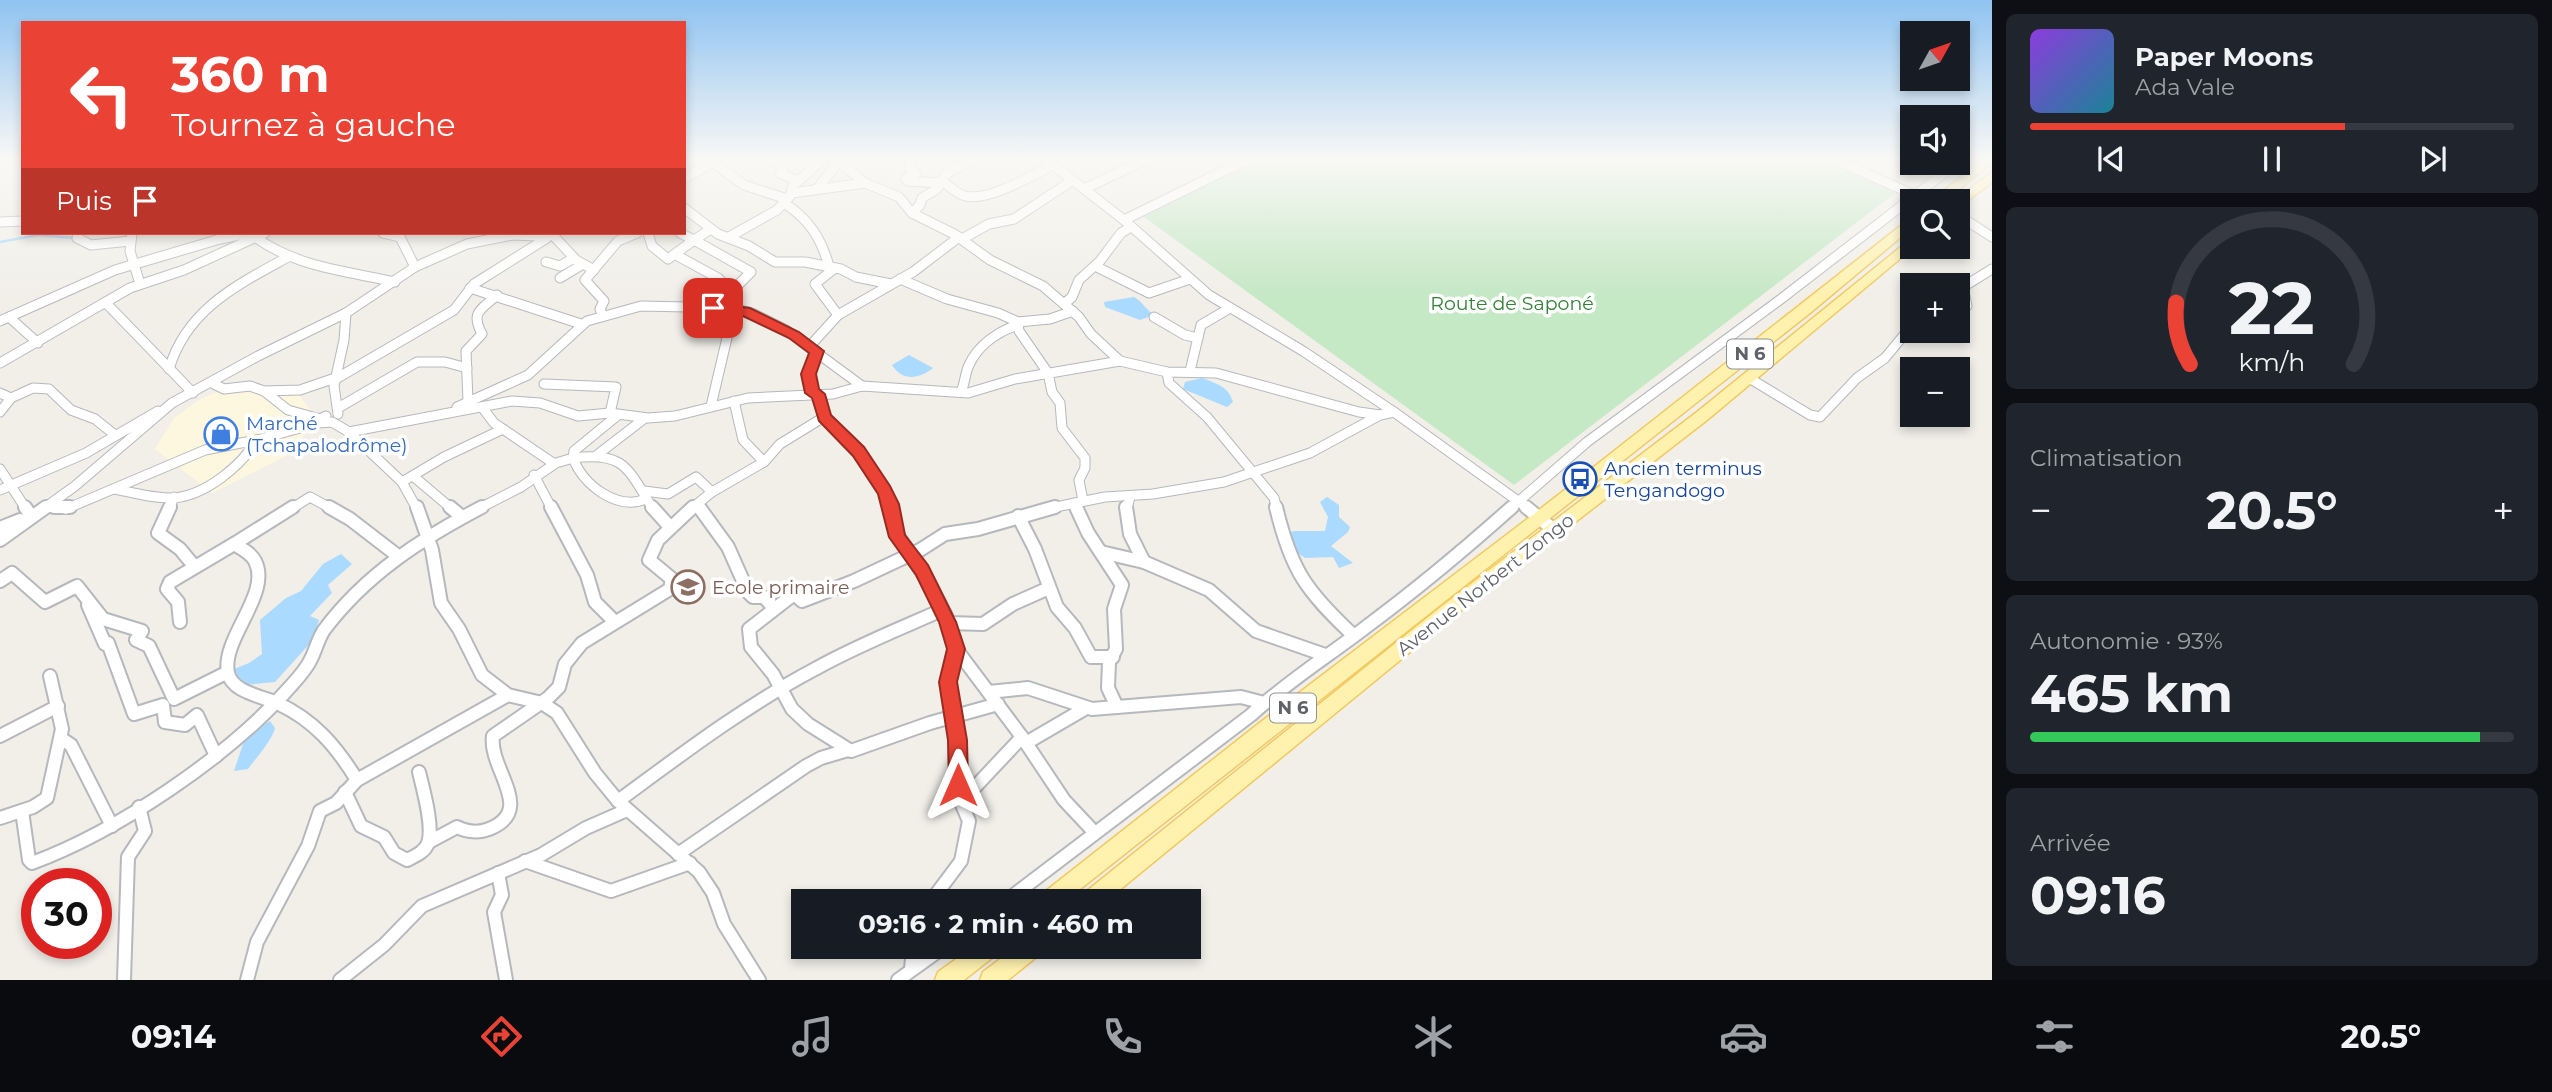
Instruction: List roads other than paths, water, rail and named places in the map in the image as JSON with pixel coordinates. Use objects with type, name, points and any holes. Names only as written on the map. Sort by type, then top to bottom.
[{"type":"main road","name":"N 6","points":[[1547,524],[1584,484],[1805,310],[1900,231]]},
{"type":"main road","name":"Avenue Norbert Zongo","points":[[1064,889],[1269,727],[1749,378],[1900,252]]},
{"type":"main road","name":"Avenue Norbert Zongo","points":[[1105,889],[1448,611],[1547,524]]},
{"type":"main road","points":[[946,980],[974,959]]},
{"type":"main road","points":[[991,980],[1018,959]]},
{"type":"street","points":[[729,237],[741,228],[765,218],[782,204]]},
{"type":"street","points":[[792,204],[814,228],[832,267]]},
{"type":"street","points":[[904,204],[912,213],[960,238],[990,260],[1043,286],[1073,311],[1091,334],[1120,361]]},
{"type":"street","points":[[912,213],[920,204]]},
{"type":"street","points":[[1037,204],[1014,219],[989,224],[960,238],[895,282],[838,315],[814,349],[808,374],[824,417],[853,446],[878,480],[891,504],[896,533],[911,554],[942,610],[956,649],[1024,740],[1064,800],[1095,833]]},
{"type":"street","points":[[1103,204],[1190,279],[1230,308],[1303,351],[1394,412],[1520,501],[1547,524]]},
{"type":"street","points":[[1064,304],[1075,292],[1079,280],[1095,266],[1128,223],[1164,204]]},
{"type":"street","points":[[1022,889],[1194,759],[1264,704],[1284,684],[1440,570],[1587,442],[1782,299],[1900,206]]},
{"type":"street","points":[[686,210],[710,229],[777,262],[800,261],[832,267],[856,277],[895,282],[992,311],[1018,324],[1048,373],[1052,391],[1061,405],[1060,425],[1085,458],[1085,468],[1079,480],[1079,502],[1088,533],[1122,585],[1115,609],[1116,649],[1110,662],[1108,688],[1117,707]]},
{"type":"street","points":[[0,222],[21,221]]},
{"type":"street","points":[[1970,223],[1992,237]]},
{"type":"street","points":[[649,235],[651,244],[660,256],[668,259],[710,229]]},
{"type":"street","points":[[78,235],[77,238],[91,245],[131,237],[133,263],[140,284]]},
{"type":"street","points":[[4,319],[133,263],[221,236],[240,235]]},
{"type":"street","points":[[0,363],[140,284],[184,270],[256,235]]},
{"type":"street","points":[[259,235],[274,251],[288,257],[395,282]]},
{"type":"street","points":[[390,235],[401,238],[415,267]]},
{"type":"street","points":[[0,490],[86,453],[258,356],[345,313],[415,267],[457,247],[516,235]]},
{"type":"street","points":[[264,391],[307,389],[335,379],[454,310],[470,288],[550,235]]},
{"type":"street","points":[[553,235],[574,258],[594,270]]},
{"type":"street","points":[[603,316],[600,309],[604,301],[585,281],[618,240],[632,235]]},
{"type":"street","points":[[684,235],[751,272],[734,289],[723,294]]},
{"type":"street","points":[[676,255],[726,286],[723,294],[725,308],[719,324],[726,340],[711,406]]},
{"type":"street","points":[[169,369],[181,338],[200,317],[234,289],[288,257]]},
{"type":"street","points":[[546,262],[560,266],[574,258]]},
{"type":"street","points":[[560,278],[583,264]]},
{"type":"street","points":[[1095,266],[1149,293],[1190,279]]},
{"type":"street","points":[[832,267],[816,284],[838,315]]},
{"type":"street","points":[[1970,283],[1992,269]]},
{"type":"street","points":[[470,288],[582,324]]},
{"type":"street","points":[[468,401],[466,351],[482,335],[475,315],[497,295]]},
{"type":"street","points":[[107,304],[193,393]]},
{"type":"street","points":[[446,411],[531,373],[582,324],[641,306],[725,308],[753,314],[814,349],[862,386]]},
{"type":"street","points":[[1189,371],[1201,325],[1230,308]]},
{"type":"street","points":[[961,393],[968,366],[978,352],[1001,332],[1018,324],[1054,318],[1073,311]]},
{"type":"street","points":[[328,422],[337,409],[335,379],[342,350],[345,313]]},
{"type":"street","points":[[1154,317],[1185,335],[1199,338]]},
{"type":"street","points":[[4,319],[38,343]]},
{"type":"street","points":[[1749,378],[1810,415],[1820,417],[1857,378],[1885,358],[1900,340]]},
{"type":"street","points":[[349,432],[446,411],[512,401],[546,405],[578,416],[614,414],[645,418],[675,416],[734,401],[845,392],[862,386],[961,393],[1011,380],[1120,361],[1167,372],[1216,373],[1359,412],[1380,415]]},
{"type":"street","points":[[46,506],[66,509],[191,454],[328,422],[337,409],[417,362],[445,362],[467,368]]},
{"type":"street","points":[[1167,372],[1170,383],[1207,417],[1277,504],[1286,548],[1299,576],[1321,605],[1353,635]]},
{"type":"street","points":[[531,373],[544,384],[616,387],[614,414],[575,449],[573,458],[577,468],[599,490],[626,503],[645,495],[667,494],[696,477],[712,492]]},
{"type":"street","points":[[212,383],[221,388],[250,386],[264,391],[288,410],[328,422],[349,432],[462,517]]},
{"type":"street","points":[[544,384],[546,405]]},
{"type":"street","points":[[0,412],[11,398],[33,388],[49,389],[71,410],[95,419],[115,435]]},
{"type":"street","points":[[0,393],[11,398]]},
{"type":"street","points":[[734,401],[740,417],[738,429],[743,443],[764,462]]},
{"type":"street","points":[[0,540],[130,443],[173,403]]},
{"type":"street","points":[[482,407],[489,418],[553,463]]},
{"type":"street","points":[[848,750],[800,718],[787,703],[750,643],[749,628],[794,594],[802,601],[813,598],[911,554],[945,534],[978,529],[1018,516],[1105,497],[1130,497],[1224,482],[1310,453],[1380,415],[1394,412]]},
{"type":"street","points":[[345,792],[361,827],[384,837],[394,853],[402,859],[412,858],[429,842],[457,827],[470,831],[486,830],[498,824],[507,816],[514,803],[500,772],[491,742],[496,733],[542,703],[557,689],[562,670],[573,653],[614,621],[670,589],[672,579],[653,565],[649,557],[658,540],[670,527],[712,492],[747,474],[764,462],[780,444],[824,417]]},
{"type":"street","points":[[597,455],[645,418]]},
{"type":"street","points":[[408,479],[503,429]]},
{"type":"street","points":[[115,489],[181,498],[207,486],[232,469],[253,449],[257,440]]},
{"type":"street","points":[[22,811],[29,860],[32,863],[80,845],[112,826],[216,756],[274,702],[311,661],[323,632],[353,597],[398,556],[462,517],[518,489],[553,463],[597,455],[614,460],[645,495],[663,522],[670,527]]},
{"type":"street","points":[[0,469],[29,517]]},
{"type":"street","points":[[534,475],[587,575],[595,602],[614,621]]},
{"type":"street","points":[[408,479],[428,537],[441,603],[459,629],[482,675],[508,695],[542,703],[557,713],[595,773],[623,806],[690,863],[709,887],[724,924],[759,980]]},
{"type":"street","points":[[174,497],[170,509],[160,523],[158,533],[194,566]]},
{"type":"street","points":[[180,622],[178,602],[167,589],[170,582],[310,497],[350,519],[398,556]]},
{"type":"street","points":[[1130,497],[1126,504],[1130,534],[1144,562]]},
{"type":"street","points":[[697,504],[728,547],[748,592],[754,597],[764,597],[774,608]]},
{"type":"street","points":[[1018,516],[1029,533],[1059,611],[1075,628],[1089,655],[1112,657]]},
{"type":"street","points":[[0,528],[29,517]]},
{"type":"street","points":[[0,581],[12,573],[43,601],[75,586],[96,611],[111,623],[138,627],[142,631],[136,640],[149,646],[174,699],[226,673],[258,578],[258,568],[253,557],[234,544]]},
{"type":"street","points":[[1101,552],[1144,562],[1209,590],[1256,631],[1325,655]]},
{"type":"street","points":[[948,623],[983,624],[1013,604],[1049,588]]},
{"type":"street","points":[[87,599],[89,611],[105,645],[108,643],[110,655],[134,714],[163,705],[165,722],[185,725],[197,715],[216,756]]},
{"type":"street","points":[[340,980],[355,975],[422,906],[525,861],[623,806],[705,735],[780,688],[833,659],[942,610]]},
{"type":"street","points":[[940,889],[957,868],[964,853],[969,821],[961,802],[957,775],[958,740],[952,718],[948,676],[956,649]]},
{"type":"street","points":[[226,673],[236,687],[295,711],[332,740],[357,780]]},
{"type":"street","points":[[0,818],[22,811],[47,797],[62,739],[58,706],[50,676]]},
{"type":"street","points":[[989,692],[1031,689],[1086,708],[1241,697],[1264,704]]},
{"type":"street","points":[[247,980],[257,942],[308,846],[320,811],[336,803],[357,780],[508,695]]},
{"type":"street","points":[[678,854],[821,758],[856,750],[998,704]]},
{"type":"street","points":[[0,736],[58,706]]},
{"type":"street","points":[[961,802],[1024,740],[1086,708]]},
{"type":"street","points":[[62,739],[71,746],[112,826]]},
{"type":"street","points":[[419,772],[427,808],[429,842]]},
{"type":"street","points":[[124,980],[128,856],[145,831],[139,807]]},
{"type":"street","points":[[525,861],[611,891],[690,863]]},
{"type":"street","points":[[498,873],[502,895],[494,912],[506,980]]},
{"type":"street","points":[[911,970],[912,959]]},
{"type":"street","points":[[898,980],[927,959]]},
{"type":"water","points":[[1134,297],[1154,315],[1140,320],[1105,307],[1104,302]]},
{"type":"water","points":[[909,355],[933,368],[917,376],[901,374],[892,365]]},
{"type":"water","points":[[1202,378],[1225,389],[1233,402],[1227,407],[1183,389],[1185,382]]},
{"type":"water","points":[[1327,497],[1339,505],[1339,517],[1350,527],[1348,532],[1331,546],[1353,563],[1339,568],[1333,557],[1305,558],[1286,545],[1284,535],[1294,531],[1325,531],[1328,517],[1320,502]]},
{"type":"water","points":[[341,554],[352,564],[328,585],[332,593],[310,616],[319,620],[313,640],[275,682],[245,685],[230,675],[232,670],[262,654],[260,620],[286,598],[301,591],[323,564]]},
{"type":"water","points":[[270,721],[275,728],[264,749],[248,769],[234,771],[246,735]]},
{"type":"waterway","points":[[0,242],[38,235],[75,238]]},
{"type":"place","name":"Marché (Tchapalodrôme)","points":[[221,434]]},
{"type":"place","name":"Ancien terminus Tengandogo","points":[[1580,479]]},
{"type":"place","name":"Ecole primaire","points":[[688,587]]},
{"type":"park label","name":"Route de Saponé","points":[[1512,303]]}]
